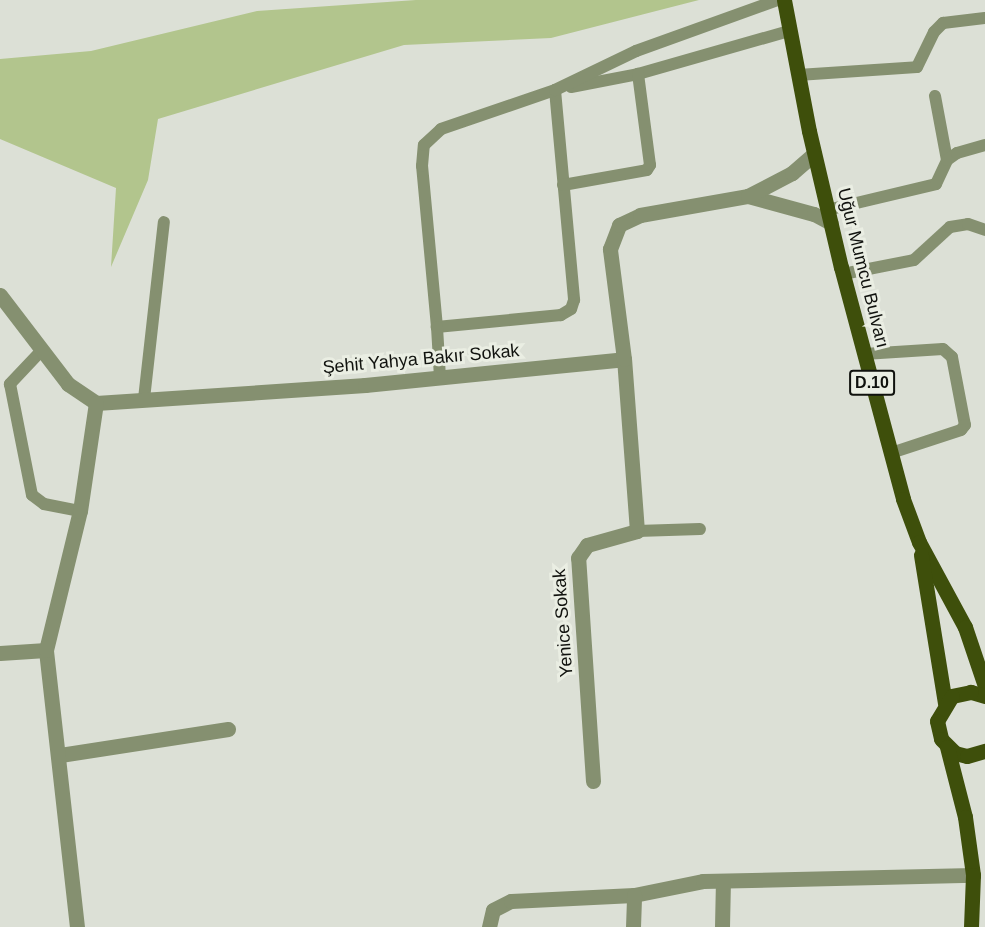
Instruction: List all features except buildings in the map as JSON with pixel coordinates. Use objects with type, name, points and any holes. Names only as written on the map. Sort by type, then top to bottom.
[{"type":"main road","name":"Uğur Mumcu Bulvarı","points":[[784,0],[814,154],[843,274],[891,453],[919,542]]},
{"type":"main road","name":"D.10","points":[[919,542],[965,627],[985,686]]},
{"type":"main road","name":"D.10","points":[[919,542],[945,703],[938,730],[947,747],[965,817],[973,875],[971,927]]},
{"type":"main road","points":[[945,703],[961,693],[985,696]]},
{"type":"main road","points":[[947,747],[967,756],[985,751]]},
{"type":"street","points":[[637,531],[624,359],[610,249],[619,225],[640,215],[748,196],[792,172],[814,154]]},
{"type":"street","points":[[748,196],[829,216]]},
{"type":"street","points":[[0,295],[68,384],[96,403],[80,511],[46,650],[60,755],[78,927]]},
{"type":"street","name":"Şehit Yahya Bakır Sokak","points":[[96,403],[440,377],[624,359]]},
{"type":"street","name":"Yenice Sokak","points":[[593,781],[578,558],[587,545],[637,531]]},
{"type":"street","points":[[0,653],[46,650]]},
{"type":"street","points":[[60,755],[228,729]]},
{"type":"street","points":[[489,927],[493,910],[500,903],[634,895],[723,881],[973,875]]},
{"type":"street","points":[[722,927],[723,881]]},
{"type":"street","points":[[633,927],[634,895]]},
{"type":"lane","points":[[440,377],[422,166],[424,145],[441,129],[555,90],[636,51],[778,0]]},
{"type":"lane","points":[[798,75],[917,67],[934,32],[943,23],[985,18]]},
{"type":"lane","points":[[555,90],[638,74],[789,31]]},
{"type":"lane","points":[[563,185],[647,170],[650,165],[638,74]]},
{"type":"lane","points":[[437,327],[561,315],[571,309],[574,300],[555,90]]},
{"type":"lane","points":[[935,96],[947,160]]},
{"type":"lane","points":[[829,216],[936,184],[947,160],[957,153],[985,145]]},
{"type":"lane","points":[[144,399],[164,222]]},
{"type":"lane","points":[[843,274],[914,260],[950,227],[968,224],[985,230]]},
{"type":"lane","points":[[864,354],[943,349],[952,357],[964,425],[961,430],[891,453]]},
{"type":"lane","points":[[42,350],[10,384],[32,495],[44,504],[80,511]]},
{"type":"lane","points":[[637,531],[700,528]]},
{"type":"green space","points":[[416,0],[699,0],[551,38],[404,45],[158,119],[148,180],[111,267],[116,188],[0,139],[0,59],[91,51],[257,11]]}]
